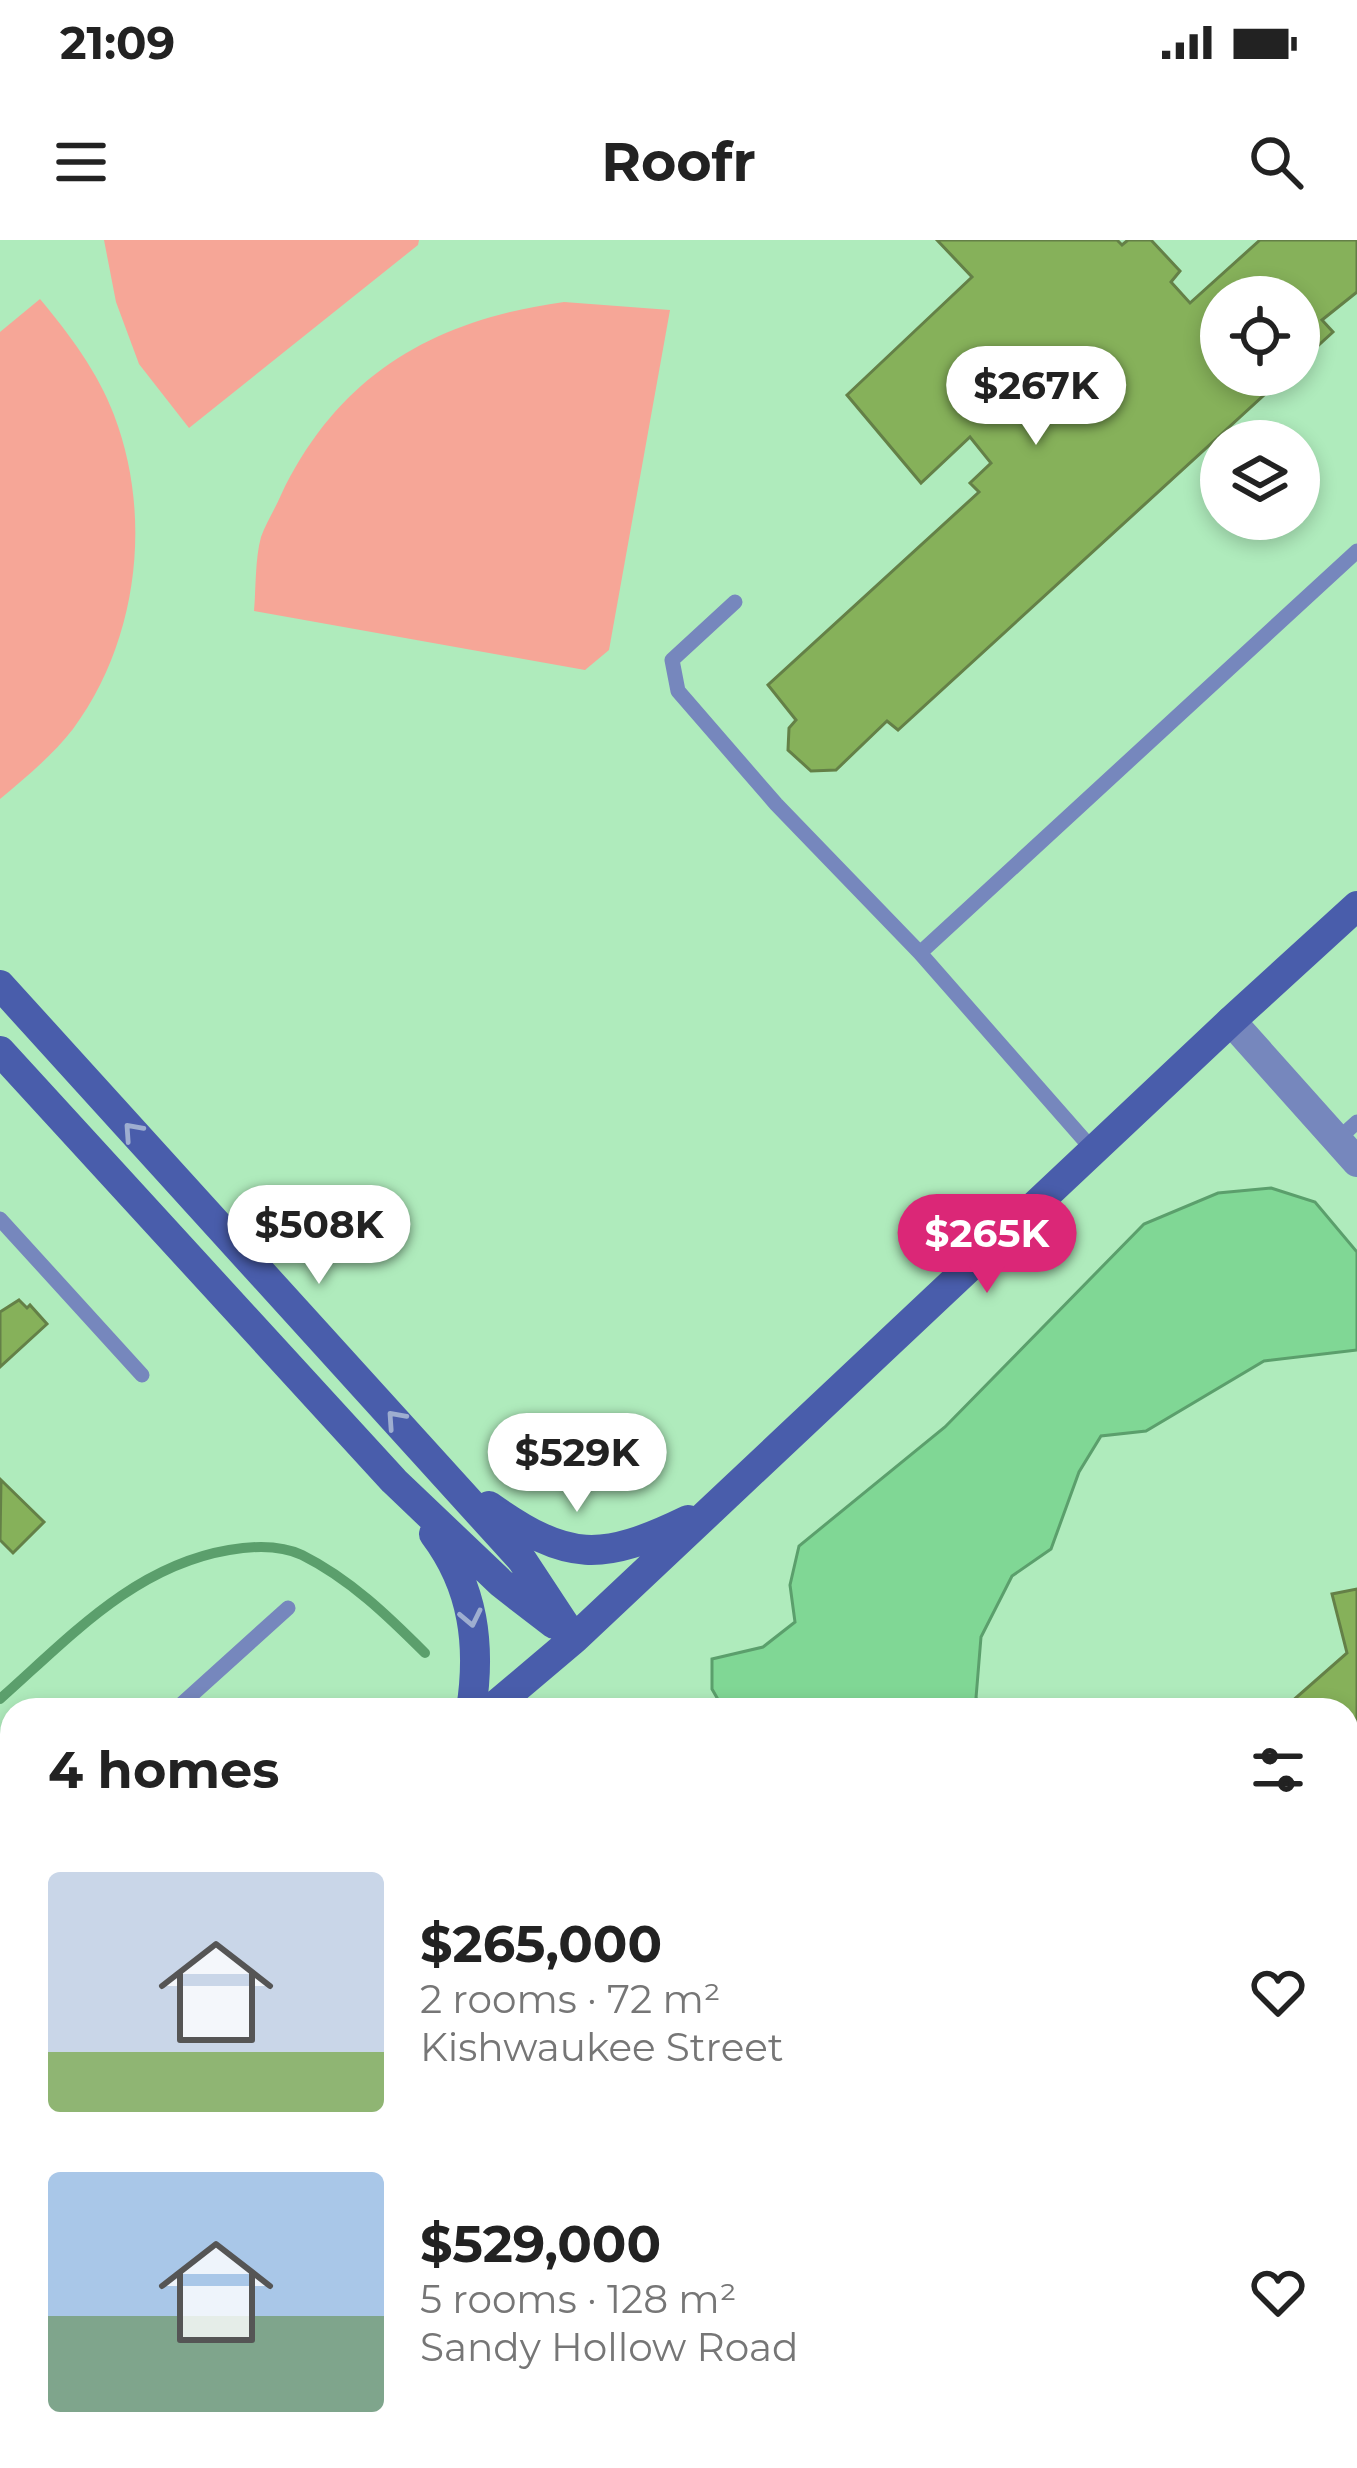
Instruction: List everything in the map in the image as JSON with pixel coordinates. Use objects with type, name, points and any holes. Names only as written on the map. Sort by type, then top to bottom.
[{"type":"street","points":[[504,1698],[574,1640],[1357,907]]},
{"type":"street","points":[[0,985],[522,1560],[574,1640]]},
{"type":"street","points":[[1231,1021],[1350,1141]]},
{"type":"street","points":[[0,1051],[394,1481],[501,1583],[574,1640]]},
{"type":"street","points":[[445,1475],[553,1544],[601,1552],[651,1538],[715,1507]]},
{"type":"street","points":[[394,1481],[448,1552],[473,1613],[477,1668],[472,1698]]},
{"type":"lane","points":[[920,953],[1357,551]]},
{"type":"lane","points":[[735,602],[672,661],[678,691],[776,805],[920,953],[1094,1150]]},
{"type":"lane","points":[[0,1219],[142,1376]]},
{"type":"lane","points":[[188,1698],[288,1608]]},
{"type":"shaded area","points":[[104,240],[419,240],[189,428],[139,364],[116,302]]},
{"type":"shaded area","points":[[40,299],[82,354],[114,415],[133,495],[132,577],[125,618],[95,694],[57,748],[0,799],[0,332]]},
{"type":"shaded area","points":[[564,302],[670,310],[609,650],[585,670],[254,611],[265,526],[304,453],[331,416],[396,360],[433,339],[517,310]]},
{"type":"shaded area","points":[[1271,1188],[1315,1202],[1357,1252],[1357,1350],[1264,1361],[1146,1431],[1101,1436],[1079,1472],[1051,1549],[1012,1576],[981,1637],[976,1698],[717,1698],[712,1689],[712,1659],[763,1647],[795,1622],[790,1585],[799,1546],[945,1427],[1144,1224],[1218,1193]]},
{"type":"building","points":[[937,240],[1117,240],[1122,245],[1128,240],[1151,240],[1180,271],[1171,282],[1190,303],[1200,294],[1200,396],[1263,396],[1237,420],[1200,420],[1200,454],[898,730],[887,721],[836,770],[811,771],[788,750],[789,728],[796,720],[768,685],[979,492],[970,483],[991,463],[970,437],[921,483],[847,395],[972,277]]},
{"type":"building","points":[[1260,240],[1357,240],[1357,292],[1322,320],[1333,332],[1320,344],[1320,276],[1220,276]]},
{"type":"building","points":[[19,1300],[47,1324],[0,1367],[0,1312]]},
{"type":"building","points":[[1,1480],[44,1522],[13,1553],[0,1540]]},
{"type":"building","points":[[1357,1589],[1357,1698],[1296,1698],[1347,1653],[1332,1594]]},
{"type":"waterway","points":[[1,1698],[78,1629],[133,1588],[195,1558],[238,1549],[285,1549],[320,1565],[368,1599],[425,1653]]}]
